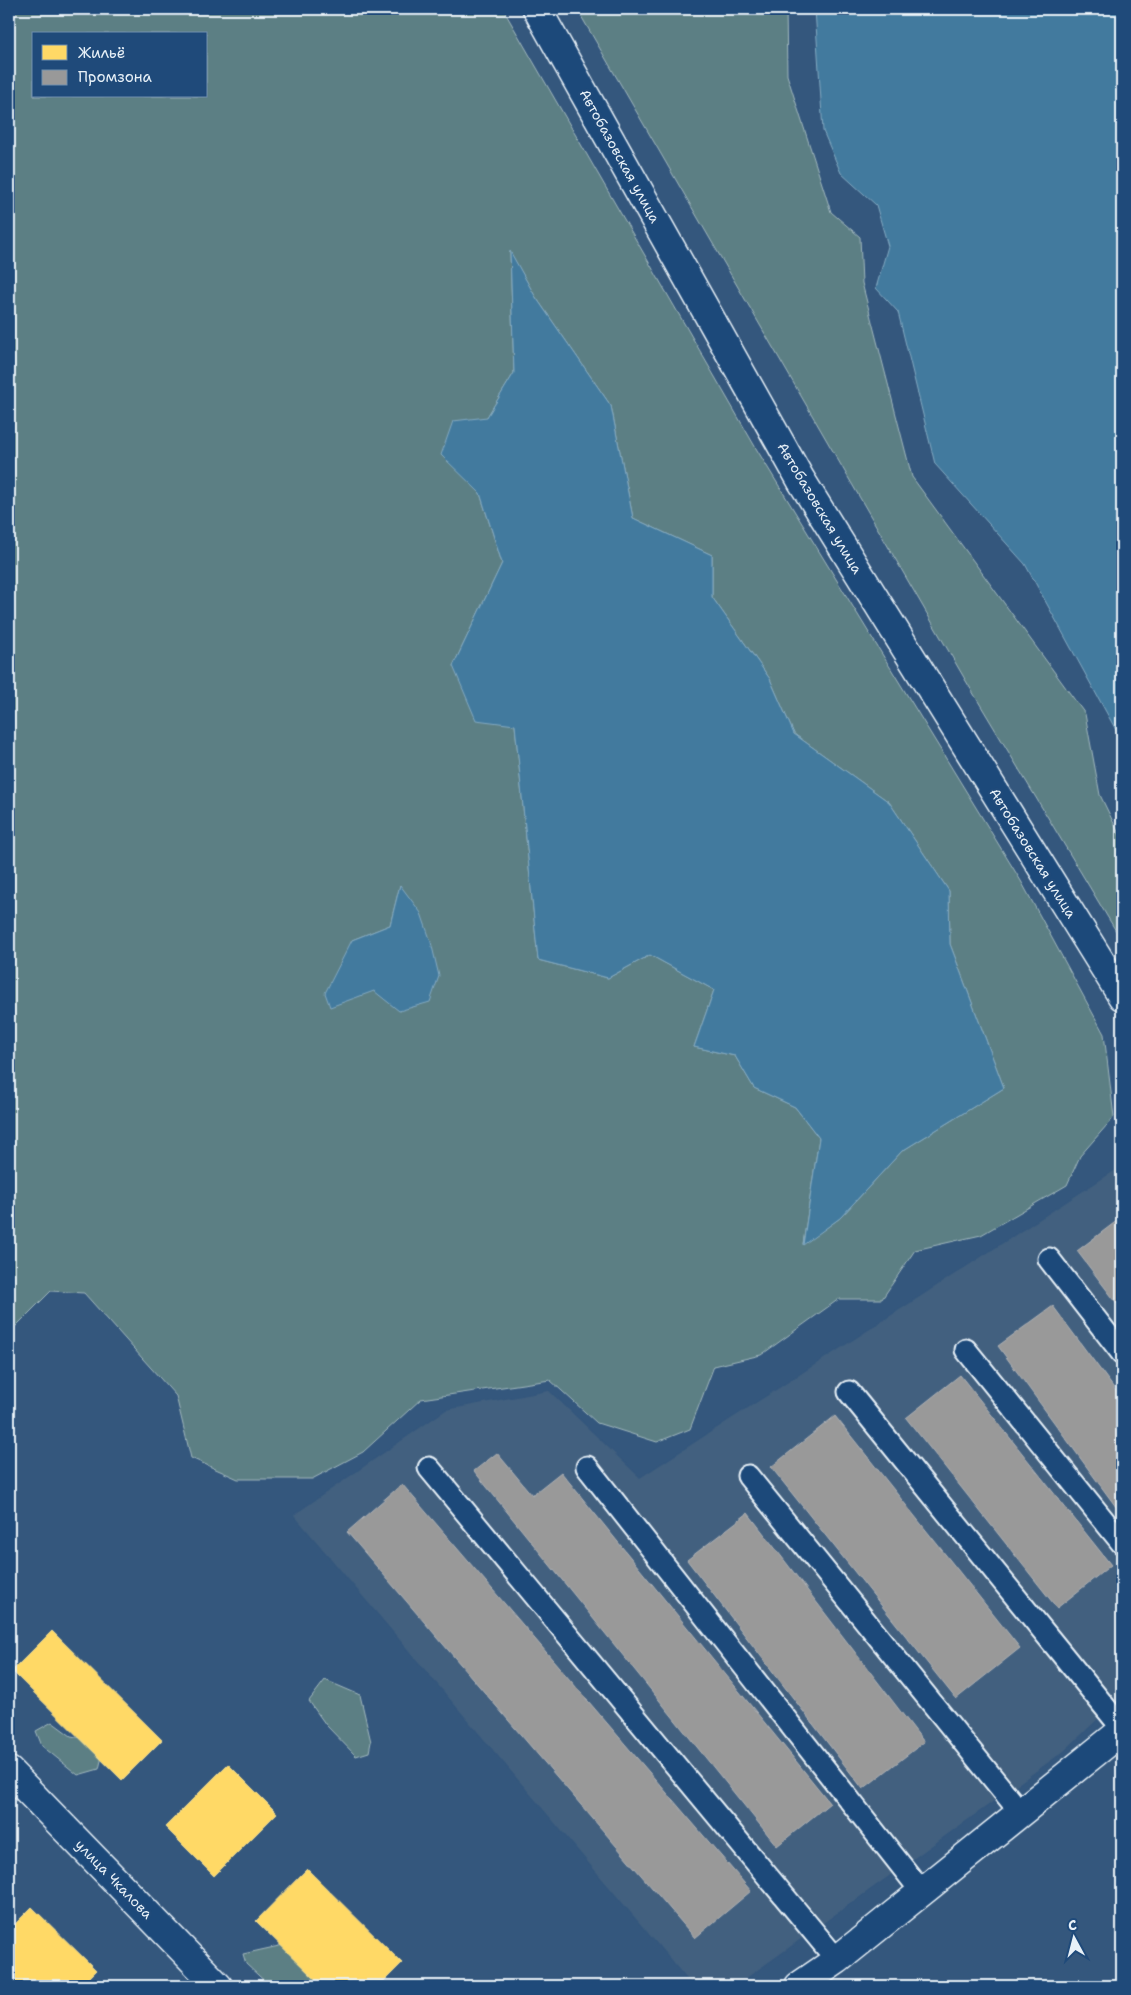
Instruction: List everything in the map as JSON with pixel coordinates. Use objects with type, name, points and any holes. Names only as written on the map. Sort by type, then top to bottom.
[{"type":"street","name":"Автобазовская улица","points":[[537,9],[801,480],[1122,996]]},
{"type":"street","points":[[800,1986],[838,1960],[1122,1730]]},
{"type":"street","name":"улица Чкалова","points":[[9,1771],[218,1986]]},
{"type":"lane","points":[[1049,1260],[1122,1353]]},
{"type":"lane","points":[[966,1350],[1122,1543]]},
{"type":"lane","points":[[849,1392],[1122,1730]]},
{"type":"lane","points":[[587,1467],[922,1892]]},
{"type":"lane","points":[[429,1468],[838,1960]]},
{"type":"lane","points":[[748,1476],[1021,1812]]},
{"type":"shaded area","points":[[815,9],[1122,9],[1122,741],[1025,564],[935,464],[898,312],[876,288],[888,246],[876,205],[841,173],[823,131]]},
{"type":"shaded area","points":[[510,251],[535,296],[611,406],[633,518],[712,555],[712,597],[770,679],[794,734],[889,802],[949,891],[950,944],[1004,1088],[902,1151],[840,1218],[803,1245],[819,1138],[795,1107],[754,1088],[735,1056],[694,1047],[714,990],[650,955],[608,978],[538,960],[515,725],[476,720],[453,666],[502,563],[480,493],[441,455],[453,421],[487,417],[514,373]]},
{"type":"shaded area","points":[[400,885],[421,913],[431,942],[439,976],[430,1002],[399,1011],[374,991],[330,1007],[325,993],[352,940],[390,925]]},
{"type":"shaded area","points":[[1122,1166],[1122,1696],[1064,1751],[735,1986],[693,1986],[294,1515],[446,1410],[549,1391],[640,1478]]},
{"type":"green space","points":[[9,9],[503,9],[757,450],[1021,881],[1104,1034],[1114,1117],[1080,1156],[1067,1185],[981,1235],[915,1250],[882,1299],[839,1299],[761,1355],[714,1366],[690,1429],[657,1442],[597,1423],[550,1380],[421,1399],[363,1452],[312,1479],[238,1479],[191,1458],[176,1396],[84,1293],[51,1291],[9,1333]],"holes":[[[510,252],[535,296],[611,406],[633,518],[712,555],[712,597],[770,679],[794,734],[889,802],[949,891],[950,944],[1004,1088],[902,1151],[840,1218],[803,1244],[819,1138],[795,1107],[754,1088],[735,1056],[694,1047],[714,990],[650,955],[608,978],[538,960],[515,725],[453,666],[502,563],[480,493],[487,417],[514,373]],[[400,885],[400,1011],[374,990],[352,940],[390,925]]]},
{"type":"green space","points":[[577,9],[786,9],[787,75],[831,212],[860,237],[862,283],[912,477],[1085,714],[1100,795],[1122,840],[1122,941],[966,681]]},
{"type":"green space","points":[[325,1680],[360,1695],[371,1742],[369,1752],[356,1756],[326,1725],[309,1701]]},
{"type":"green space","points":[[52,1722],[71,1736],[99,1741],[103,1752],[99,1769],[78,1775],[42,1746],[36,1731]]},
{"type":"green space","points":[[288,1944],[318,1969],[323,1986],[270,1986],[246,1964],[243,1954]]},
{"type":"building: Жильё","points":[[52,1631],[162,1740],[122,1780],[12,1671]]},
{"type":"building: Жильё","points":[[228,1764],[277,1813],[214,1876],[165,1827]]},
{"type":"building: Жильё","points":[[307,1869],[402,1963],[379,1986],[322,1986],[256,1921]]},
{"type":"building: Жильё","points":[[32,1907],[96,1970],[80,1986],[9,1986],[9,1930]]},
{"type":"building: Промзона","points":[[1122,1217],[1122,1310],[1077,1251]]},
{"type":"building: Промзона","points":[[1053,1306],[1122,1399],[1122,1515],[998,1346]]},
{"type":"building: Промзона","points":[[960,1375],[1111,1565],[1057,1608],[906,1418]]},
{"type":"building: Промзона","points":[[835,1416],[1020,1648],[956,1699],[771,1467]]},
{"type":"building: Промзона","points":[[497,1453],[532,1495],[561,1472],[830,1803],[777,1846],[474,1471]]},
{"type":"building: Промзона","points":[[402,1484],[751,1891],[695,1938],[347,1532]]},
{"type":"building: Промзона","points":[[748,1513],[924,1742],[863,1789],[687,1560]]}]
